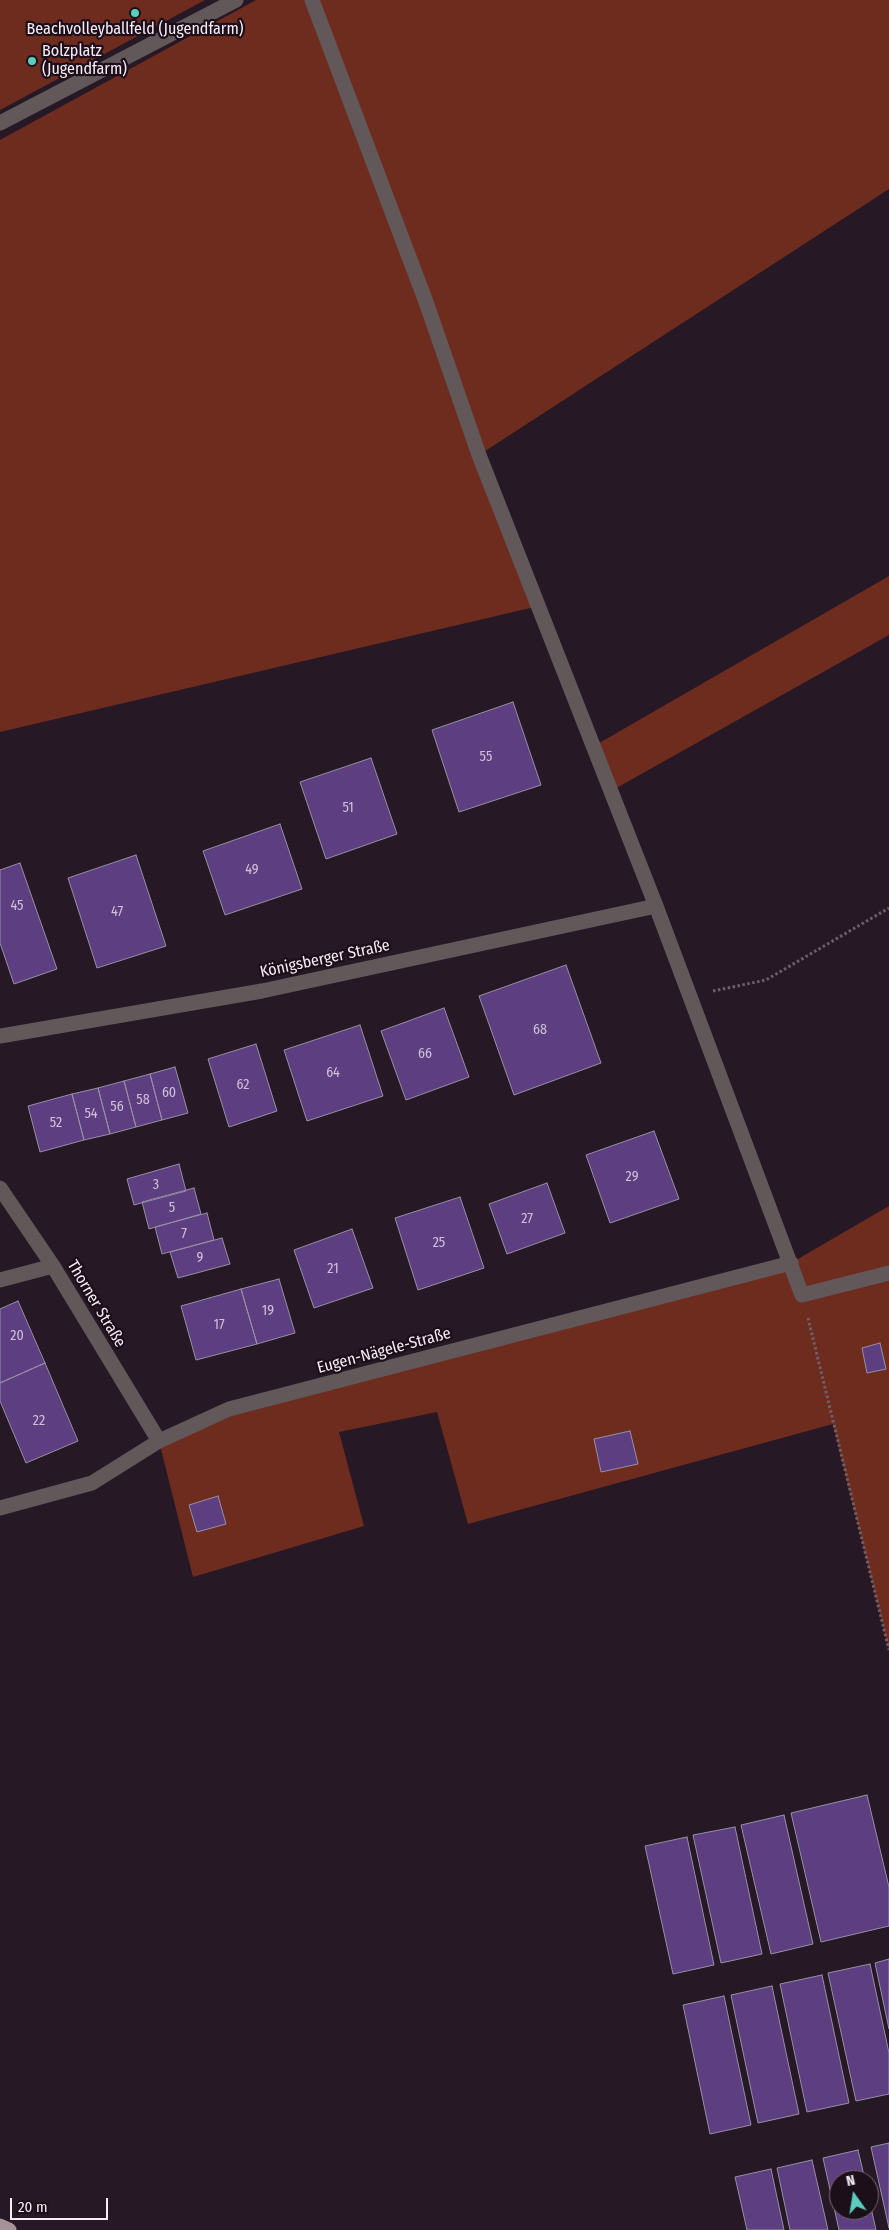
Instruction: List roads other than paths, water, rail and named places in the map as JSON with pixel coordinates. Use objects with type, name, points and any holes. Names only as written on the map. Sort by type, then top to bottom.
[{"type":"main road","points":[[0,2226],[9,2230]]},
{"type":"street","points":[[0,123],[236,0]]},
{"type":"street","points":[[312,0],[426,302],[479,455],[656,906],[802,1295],[889,1273]]},
{"type":"street","name":"Königsberger Straße","points":[[0,1036],[262,991],[656,906]]},
{"type":"street","name":"Thorner Straße","points":[[0,1188],[53,1266],[159,1441]]},
{"type":"street","name":"Eugen-Nägele-Straße","points":[[0,1508],[92,1484],[159,1441],[229,1409],[791,1263]]},
{"type":"street","points":[[0,1280],[53,1266]]},
{"type":"place","name":"Beachvolleyballfeld (Jugendfarm)","points":[[135,13]]},
{"type":"place","name":"Bolzplatz (Jugendfarm)","points":[[32,61]]}]
